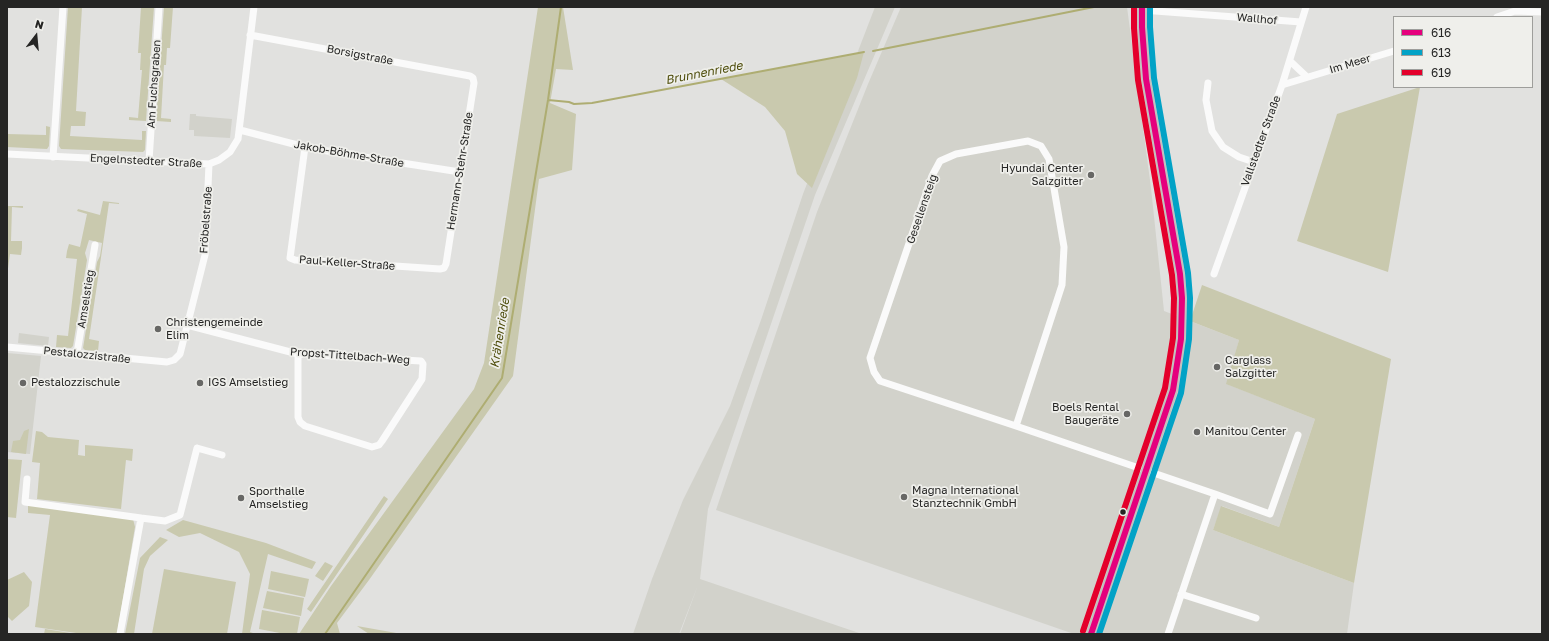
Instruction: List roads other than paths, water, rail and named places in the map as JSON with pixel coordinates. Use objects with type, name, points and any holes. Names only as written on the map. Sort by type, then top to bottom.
[{"type":"main road","points":[[1091,634],[1173,390],[1181,339],[1182,298],[1180,274],[1146,79],[1142,9]]},
{"type":"street","points":[[53,157],[63,7]]},
{"type":"street","name":"Am Fuchsgraben","points":[[149,161],[159,7]]},
{"type":"street","name":"Engelnstedter Straße","points":[[7,154],[209,164],[219,160],[230,152],[238,139],[254,7]]},
{"type":"street","name":"Vallstedter Straße","points":[[1214,274],[1282,85],[1306,7]]},
{"type":"street","name":"Wallhof","points":[[1142,9],[1204,11],[1301,22]]},
{"type":"street","points":[[1500,16],[1515,11],[1542,12]]},
{"type":"street","name":"Borsigstraße","points":[[250,35],[470,76]]},
{"type":"street","name":"Im Meer","points":[[1282,85],[1393,51]]},
{"type":"street","points":[[1290,61],[1307,77]]},
{"type":"street","name":"Hermann-Stehr-Straße","points":[[444,268],[446,264],[474,83],[473,78],[470,76]]},
{"type":"street","points":[[1208,83],[1206,100],[1212,131],[1223,147],[1239,157],[1254,162]]},
{"type":"street","name":"Jakob-Böhme-Straße","points":[[240,130],[306,147],[374,160],[460,172]]},
{"type":"street","name":"Gesellensteig","points":[[1016,426],[1062,285],[1064,247],[1049,159],[1041,146],[1028,141],[956,154],[940,161],[932,176],[870,358],[874,372],[880,381],[1016,426],[1270,514],[1298,435]]},
{"type":"street","name":"Paul-Keller-Straße","points":[[306,147],[290,258],[294,260],[440,269],[444,268]]},
{"type":"street","name":"Fröbelstraße","points":[[167,362],[174,360],[180,354],[205,255],[209,164]]},
{"type":"street","name":"Amselstieg","points":[[77,354],[95,245]]},
{"type":"street","name":"Propst-Tittelbach-Weg","points":[[187,325],[298,354],[421,361],[423,364],[422,379],[421,383],[379,445],[372,447],[305,426],[300,422],[298,417],[298,354]]},
{"type":"street","name":"Pestalozzistraße","points":[[7,347],[167,362]]},
{"type":"street","points":[[27,479],[25,502],[165,521],[180,515],[197,448],[222,454]]},
{"type":"street","points":[[1168,634],[1215,494]]},
{"type":"street","points":[[120,634],[141,518]]},
{"type":"street","points":[[1181,594],[1256,618]]},
{"type":"waterway","name":"Krähenriede","points":[[325,634],[502,378],[548,100],[561,7]]},
{"type":"waterway","name":"Brunnenriede","points":[[873,51],[1094,7]]},
{"type":"waterway","name":"Brunnenriede","points":[[548,100],[569,102],[574,104],[592,103],[864,52]]},
{"type":"place","name":"Hyundai Center Salzgitter","points":[[1091,175]]},
{"type":"place","name":"Christengemeinde Elim","points":[[158,329]]},
{"type":"place","name":"Carglass Salzgitter","points":[[1217,367]]},
{"type":"place","name":"Pestalozzischule","points":[[23,383]]},
{"type":"place","name":"IGS Amselstieg","points":[[200,383]]},
{"type":"place","name":"Boels Rental Baugeräte","points":[[1127,414]]},
{"type":"place","name":"Manitou Center","points":[[1197,432]]},
{"type":"place","name":"Magna International Stanztechnik GmbH","points":[[904,497]]},
{"type":"place","name":"Sporthalle Amselstieg","points":[[241,498]]}]
